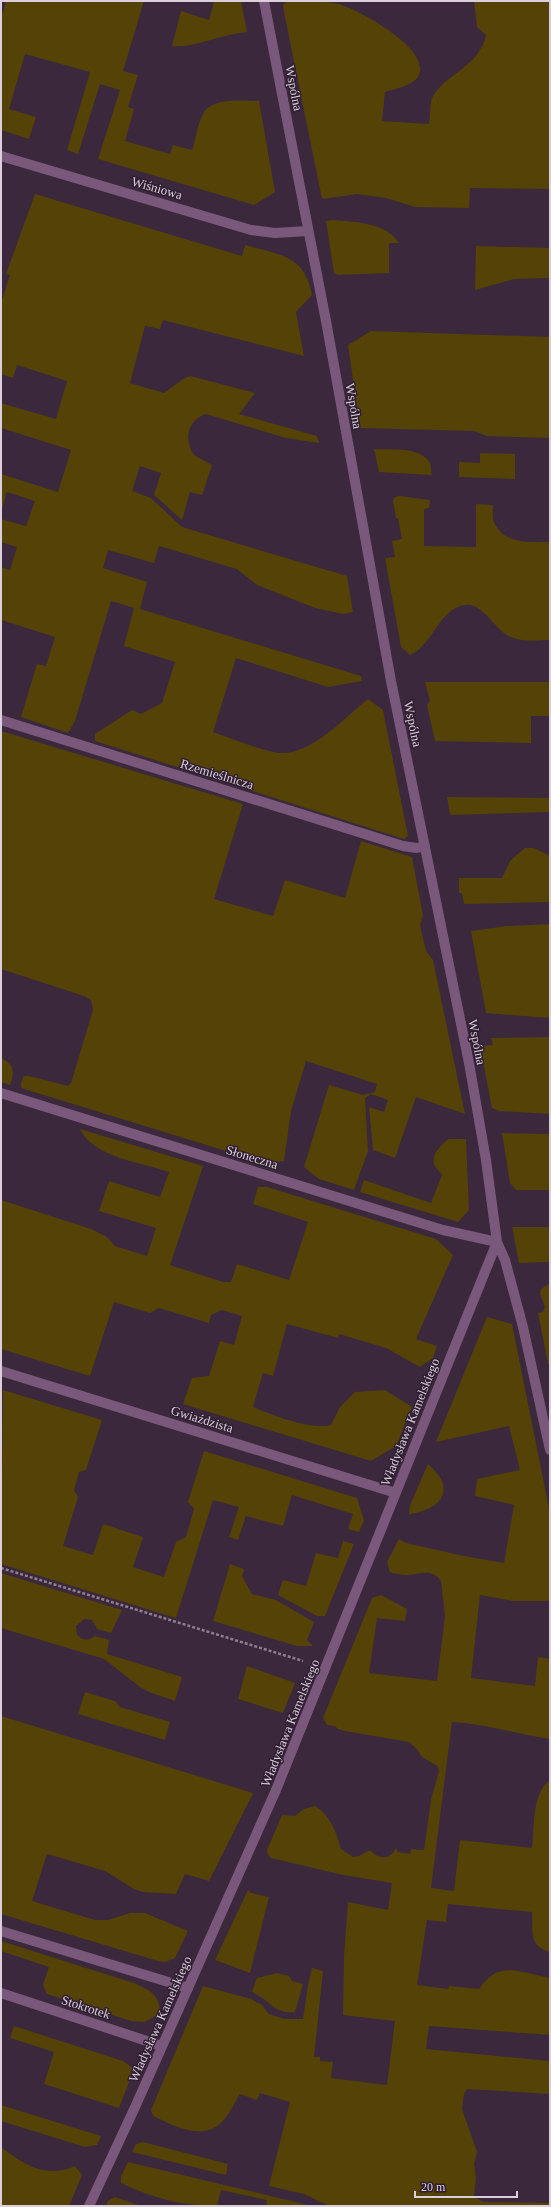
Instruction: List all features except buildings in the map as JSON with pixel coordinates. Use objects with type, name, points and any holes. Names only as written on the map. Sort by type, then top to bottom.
[{"type":"street","name":"Wspólna","points":[[264,1],[328,329],[391,681],[469,1063],[486,1160],[497,1242],[505,1260],[523,1327],[550,1450]]},
{"type":"street","name":"Wiśniowa","points":[[1,156],[251,230],[275,233],[308,231]]},
{"type":"street","name":"Rzemieślnicza","points":[[1,720],[403,846],[417,848],[425,846]]},
{"type":"street","name":"Słoneczna","points":[[1,1093],[450,1232],[497,1242]]},
{"type":"street","name":"Władysława Kamelskiego","points":[[89,2206],[276,1790],[497,1242]]},
{"type":"street","name":"Gwiaździsta","points":[[1,1371],[396,1493]]},
{"type":"street","points":[[1,1931],[188,1988]]},
{"type":"street","name":"Stokrotek","points":[[1,1993],[162,2046]]},
{"type":"path","points":[[1,1568],[326,1668]]},
{"type":"shaded area","points":[[6,1],[144,1],[123,71],[138,75],[128,107],[134,109],[125,141],[170,154],[173,145],[192,150],[199,123],[207,109],[220,102],[259,101],[275,192],[254,205],[98,159],[120,90],[100,84],[78,154],[67,150],[90,72],[25,54],[9,109],[36,117],[29,139],[1,130],[1,12],[3,13]]},
{"type":"shaded area","points":[[214,1],[241,1],[247,32],[228,35],[191,45],[172,46],[181,11],[209,20]]},
{"type":"shaded area","points":[[287,1],[320,1],[339,4],[362,14],[377,23],[405,44],[415,55],[420,66],[418,77],[412,83],[385,92],[382,121],[429,124],[433,96],[447,80],[477,55],[482,46],[486,35],[477,27],[474,1],[550,1],[550,189],[470,188],[469,208],[415,207],[386,198],[357,194],[322,199],[284,12],[283,5]]},
{"type":"shaded area","points":[[35,194],[242,256],[245,245],[269,251],[289,258],[303,271],[312,295],[296,312],[304,356],[163,320],[160,329],[145,326],[130,383],[164,393],[183,379],[190,376],[255,393],[239,414],[317,436],[319,443],[286,438],[206,414],[191,425],[188,437],[194,455],[212,465],[202,495],[190,492],[182,520],[154,495],[161,473],[140,466],[132,491],[151,498],[182,527],[347,576],[353,612],[343,614],[315,608],[257,585],[237,569],[159,546],[154,563],[108,550],[103,568],[147,582],[140,609],[361,676],[362,681],[328,687],[236,658],[213,732],[266,750],[280,753],[292,752],[316,742],[368,699],[383,710],[408,836],[404,839],[95,741],[95,734],[132,710],[141,714],[162,703],[175,662],[124,646],[134,608],[111,601],[75,721],[68,733],[21,717],[37,664],[46,666],[55,637],[1,620],[1,567],[10,570],[17,547],[1,542],[1,519],[26,526],[35,501],[7,492],[1,512],[1,474],[58,492],[71,450],[1,428],[1,403],[56,419],[67,381],[17,365],[13,378],[1,374],[1,303],[10,275],[6,274]]},
{"type":"shaded area","points":[[332,220],[369,224],[386,231],[393,236],[399,243],[389,243],[389,273],[338,275],[334,273],[326,221]]},
{"type":"shaded area","points":[[476,246],[550,248],[550,278],[514,279],[475,290]]},
{"type":"shaded area","points":[[371,331],[550,337],[550,438],[487,436],[474,431],[360,428],[348,345]]},
{"type":"shaded area","points":[[374,449],[396,449],[412,451],[419,454],[430,463],[432,475],[379,472]]},
{"type":"shaded area","points":[[480,453],[515,454],[515,479],[459,477],[459,462],[480,463]]},
{"type":"shaded area","points":[[399,496],[430,500],[429,508],[424,509],[424,546],[476,547],[476,504],[493,505],[494,522],[500,531],[506,536],[512,539],[527,542],[550,542],[550,640],[527,640],[513,638],[505,634],[486,614],[479,609],[472,605],[464,605],[454,609],[448,614],[423,646],[417,651],[410,655],[401,647],[385,558],[395,557],[392,541],[402,539],[393,501],[395,497]]},
{"type":"shaded area","points":[[425,682],[550,682],[550,716],[531,716],[531,743],[435,741],[427,705],[430,701]]},
{"type":"shaded area","points":[[1,731],[243,804],[214,899],[273,916],[285,880],[345,898],[361,841],[412,857],[423,915],[420,925],[426,951],[433,960],[465,1114],[416,1097],[395,1158],[373,1150],[369,1107],[384,1112],[388,1100],[371,1094],[365,1098],[368,1151],[354,1190],[319,1179],[304,1167],[329,1085],[363,1095],[375,1092],[377,1084],[306,1061],[291,1111],[284,1161],[265,1163],[21,1088],[21,1082],[24,1076],[68,1086],[71,1083],[93,1010],[91,1000],[84,996],[1,969]]},
{"type":"shaded area","points":[[447,797],[550,798],[550,812],[450,815]]},
{"type":"shaded area","points":[[525,848],[534,848],[550,856],[550,902],[464,904],[462,893],[459,893],[459,878],[502,878],[510,861]]},
{"type":"shaded area","points":[[550,924],[550,1018],[486,1013],[471,931],[507,926]]},
{"type":"shaded area","points":[[550,1037],[550,1114],[499,1111],[492,1108],[480,1046],[493,1045],[491,1038]]},
{"type":"shaded area","points":[[1,1058],[9,1063],[13,1072],[10,1085],[1,1082]]},
{"type":"shaded area","points":[[80,1129],[203,1166],[170,1265],[223,1282],[231,1282],[237,1264],[289,1280],[308,1222],[253,1204],[258,1187],[267,1187],[436,1239],[453,1255],[416,1339],[437,1346],[433,1358],[420,1367],[386,1348],[339,1334],[338,1338],[287,1324],[273,1376],[263,1373],[253,1407],[303,1424],[323,1426],[331,1425],[340,1407],[355,1392],[385,1390],[412,1407],[396,1446],[371,1461],[183,1404],[192,1378],[209,1376],[220,1341],[234,1345],[242,1316],[222,1310],[211,1315],[209,1323],[159,1308],[150,1313],[114,1302],[90,1376],[1,1349],[1,1200],[91,1229],[107,1237],[115,1246],[147,1256],[156,1228],[99,1211],[109,1181],[160,1197],[169,1172],[119,1158],[107,1153],[96,1147],[87,1139]]},
{"type":"shaded area","points":[[502,1133],[550,1134],[550,1190],[516,1190],[510,1183]]},
{"type":"shaded area","points":[[449,1139],[466,1139],[469,1210],[458,1222],[360,1192],[364,1180],[431,1203],[442,1175],[434,1164],[434,1157],[440,1146]]},
{"type":"shaded area","points":[[512,1227],[550,1227],[550,1262],[519,1263]]},
{"type":"shaded area","points":[[550,1283],[550,1364],[548,1364],[538,1313],[543,1312],[545,1307],[540,1294],[541,1289]]},
{"type":"shaded area","points":[[487,1317],[512,1324],[550,1513],[550,1601],[513,1601],[480,1595],[471,1678],[535,1686],[538,1657],[550,1659],[550,1739],[477,1725],[452,1722],[431,1888],[454,1891],[460,1840],[532,1848],[537,1802],[544,1786],[550,1780],[550,1952],[538,1946],[535,1941],[532,1931],[532,1912],[448,1904],[446,1922],[427,1920],[417,1985],[448,1989],[449,1986],[479,1989],[494,1974],[511,1970],[550,1978],[550,2035],[429,2026],[426,2049],[550,2061],[550,2094],[467,2089],[464,2094],[462,2109],[477,2152],[474,2164],[476,2178],[474,2197],[484,2202],[550,2203],[550,2206],[329,2206],[304,2194],[269,2186],[290,2102],[260,2093],[257,2100],[240,2094],[223,2121],[215,2127],[198,2131],[179,2128],[161,2120],[153,2116],[151,2110],[203,1986],[251,1999],[262,2005],[269,2014],[285,2019],[303,2019],[312,1968],[323,1971],[314,2057],[320,2057],[320,2061],[333,2062],[331,2078],[387,2085],[395,2021],[343,2015],[344,1955],[348,1902],[388,1910],[392,1883],[343,1875],[271,1858],[268,1855],[267,1850],[282,1815],[295,1816],[304,1809],[315,1806],[329,1819],[341,1849],[353,1857],[359,1856],[370,1850],[380,1857],[387,1857],[391,1855],[396,1848],[398,1852],[410,1854],[411,1849],[424,1850],[431,1800],[439,1771],[437,1766],[422,1757],[417,1749],[409,1742],[345,1731],[338,1729],[335,1726],[327,1725],[323,1718],[372,1598],[381,1595],[407,1609],[405,1621],[377,1618],[369,1673],[437,1681],[445,1616],[441,1581],[433,1574],[429,1573],[406,1575],[390,1572],[387,1562],[399,1539],[406,1543],[504,1563],[514,1505],[475,1496],[477,1479],[520,1470],[509,1426],[436,1442]]},
{"type":"shaded area","points":[[3,1390],[102,1420],[86,1470],[79,1472],[74,1490],[78,1497],[63,1546],[93,1555],[103,1524],[143,1537],[133,1567],[164,1577],[176,1542],[186,1537],[194,1509],[188,1502],[204,1451],[357,1498],[364,1520],[359,1532],[348,1529],[353,1514],[292,1495],[283,1526],[246,1516],[238,1540],[229,1537],[239,1507],[213,1500],[176,1618],[1,1564]]},
{"type":"shaded area","points":[[428,1464],[441,1478],[444,1491],[442,1497],[433,1506],[421,1512],[409,1514],[410,1505]]},
{"type":"shaded area","points":[[343,1541],[354,1544],[325,1616],[317,1616],[278,1595],[283,1580],[306,1586],[316,1553],[338,1558]]},
{"type":"shaded area","points":[[230,1564],[244,1569],[242,1576],[252,1594],[276,1600],[314,1622],[307,1640],[313,1646],[297,1646],[213,1621]]},
{"type":"shaded area","points":[[1,1573],[122,1610],[111,1633],[97,1629],[92,1620],[84,1619],[76,1626],[77,1635],[86,1640],[95,1636],[109,1640],[107,1654],[182,1677],[175,1701],[149,1692],[140,1687],[104,1659],[1,1628]]},
{"type":"shaded area","points":[[247,1666],[295,1683],[283,1713],[238,1699]]},
{"type":"shaded area","points":[[85,1692],[115,1701],[120,1707],[170,1722],[165,1740],[78,1714]]},
{"type":"shaded area","points":[[1,1716],[253,1793],[209,1881],[185,1874],[176,1894],[143,1892],[134,1889],[105,1871],[47,1854],[32,1901],[95,1920],[108,1920],[130,1913],[145,1913],[188,1931],[175,1958],[165,1962],[158,1961],[1,1914]]},
{"type":"shaded area","points":[[248,1890],[251,1893],[269,1897],[250,1973],[215,1960]]},
{"type":"shaded area","points":[[1,1941],[134,1983],[149,1991],[156,1997],[160,2013],[145,2022],[131,2021],[47,1994],[43,1985],[49,1967],[1,1951]]},
{"type":"shaded area","points":[[277,1973],[289,1976],[292,1981],[303,1984],[295,2012],[277,2009],[252,1992],[257,1978]]},
{"type":"shaded area","points":[[14,2026],[123,2061],[134,2069],[119,2108],[44,2084],[54,2052],[10,2038]]},
{"type":"shaded area","points":[[1,2105],[101,2136],[97,2145],[85,2147],[1,2121]]},
{"type":"shaded area","points":[[143,2142],[228,2164],[226,2175],[132,2152],[136,2144]]},
{"type":"shaded area","points":[[1,2147],[18,2159],[36,2168],[55,2171],[65,2170],[75,2166],[82,2175],[69,2206],[1,2206]]},
{"type":"shaded area","points":[[128,2162],[308,2206],[266,2206],[267,2200],[221,2190],[217,2206],[179,2203],[144,2193],[121,2183],[121,2176]]},
{"type":"shaded area","points":[[115,2197],[141,2206],[106,2206],[108,2201]]}]
